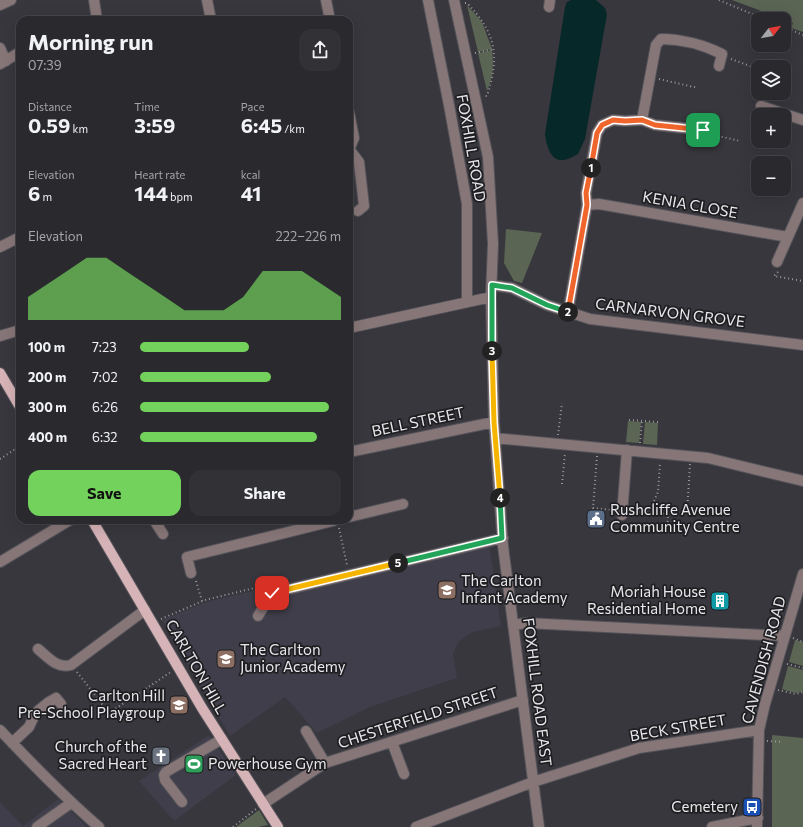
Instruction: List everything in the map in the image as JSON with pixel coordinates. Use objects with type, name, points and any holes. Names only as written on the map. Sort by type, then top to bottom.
[{"type":"main road","points":[[0,373],[16,400]]},
{"type":"main road","name":"CARLTON HILL","points":[[94,524],[222,739],[278,827]]},
{"type":"street","points":[[0,6],[11,0]]},
{"type":"street","points":[[94,0],[96,16]]},
{"type":"street","points":[[207,0],[210,16]]},
{"type":"street","points":[[326,0],[329,16]]},
{"type":"street","name":"FOXHILL ROAD","points":[[428,0],[467,204],[468,302]]},
{"type":"street","name":"FOXHILL ROAD EAST","points":[[455,2],[488,158],[492,244],[491,297],[494,422],[502,538],[539,827]]},
{"type":"street","points":[[642,120],[656,45],[661,39],[668,39],[698,50],[710,48],[722,54],[720,61]]},
{"type":"street","points":[[0,48],[3,62],[16,54]]},
{"type":"street","points":[[761,106],[803,120]]},
{"type":"street","points":[[568,312],[587,205],[586,193],[590,171],[597,133],[602,125],[613,120],[642,120],[655,125],[703,130]]},
{"type":"street","points":[[353,155],[359,162],[364,206],[358,211]]},
{"type":"street","name":"KENIA CLOSE","points":[[587,205],[599,204],[788,237]]},
{"type":"street","points":[[777,262],[803,204]]},
{"type":"street","points":[[0,247],[16,238]]},
{"type":"street","name":"CARNARVON GROVE","points":[[492,285],[512,288],[547,305],[590,319],[803,345]]},
{"type":"street","points":[[353,327],[491,297]]},
{"type":"street","points":[[0,336],[16,331]]},
{"type":"street","name":"BELL STREET","points":[[353,451],[494,422]]},
{"type":"street","points":[[495,438],[708,458],[803,481]]},
{"type":"street","points":[[622,515],[627,450]]},
{"type":"street","points":[[353,516],[403,504]]},
{"type":"street","points":[[0,562],[63,524]]},
{"type":"street","points":[[157,524],[163,534]]},
{"type":"street","points":[[191,573],[187,557],[318,524]]},
{"type":"street","points":[[258,616],[272,593],[502,538]]},
{"type":"street","name":"CAVENDISH ROAD","points":[[758,822],[759,730],[777,661],[800,596],[803,574]]},
{"type":"street","points":[[38,648],[55,664],[62,666],[71,665],[145,610]]},
{"type":"street","points":[[512,625],[526,623],[785,636]]},
{"type":"street","points":[[12,743],[29,727],[35,714],[44,706],[56,698],[61,704]]},
{"type":"street","name":"CHESTERFIELD STREET","points":[[263,804],[325,763],[523,700]]},
{"type":"street","points":[[0,730],[71,803],[98,827]]},
{"type":"street","name":"BECK STREET","points":[[416,827],[533,782],[639,748],[759,730]]},
{"type":"street","points":[[306,731],[311,748],[325,763]]},
{"type":"street","points":[[182,802],[165,780],[164,775],[166,772],[222,739]]},
{"type":"street","points":[[392,742],[404,774]]},
{"type":"street","points":[[37,827],[71,803]]},
{"type":"street","points":[[712,827],[758,822]]},
{"type":"path","points":[[719,0],[751,14]]},
{"type":"path","points":[[455,2],[467,3],[476,12],[484,23],[494,49],[495,62],[493,76],[487,96],[476,98]]},
{"type":"path","points":[[791,31],[803,36]]},
{"type":"path","points":[[467,55],[494,49]]},
{"type":"path","points":[[720,61],[751,68]]},
{"type":"path","points":[[650,77],[698,88]]},
{"type":"path","points":[[703,130],[710,134],[740,141]]},
{"type":"path","points":[[777,262],[783,264],[782,268],[774,276],[803,281]]},
{"type":"path","points":[[562,403],[562,484]]},
{"type":"path","points":[[628,420],[658,422]]},
{"type":"path","points":[[639,451],[642,421]]},
{"type":"path","points":[[0,459],[16,449]]},
{"type":"path","points":[[654,513],[654,501],[658,492],[660,453]]},
{"type":"path","points":[[686,513],[690,456]]},
{"type":"path","points":[[339,524],[348,566]]},
{"type":"path","points":[[191,573],[194,576],[202,601]]},
{"type":"path","points":[[777,661],[803,668]]},
{"type":"path","points":[[71,665],[109,713],[179,667]]},
{"type":"path","points":[[770,688],[796,694],[803,692]]},
{"type":"path","points":[[772,741],[782,742]]},
{"type":"path","points":[[234,827],[263,804]]},
{"type":"shaded area","points":[[571,0],[596,0],[605,8],[607,14],[585,139],[578,154],[567,159],[559,160],[552,155],[546,142],[545,134],[565,7],[567,2]]},
{"type":"shaded area","points":[[732,0],[803,0],[803,32],[791,28],[793,23],[791,22],[791,12],[764,12]]},
{"type":"shaded area","points":[[467,5],[482,22],[492,49],[478,52]]},
{"type":"shaded area","points":[[492,50],[493,61],[491,81],[487,91],[478,53]]},
{"type":"shaded area","points":[[506,229],[542,233],[522,283],[514,281],[504,263]]},
{"type":"shaded area","points":[[628,421],[641,422],[639,443],[626,442]]},
{"type":"shaded area","points":[[645,422],[658,423],[657,445],[643,444]]},
{"type":"shaded area","points":[[488,536],[501,626],[473,632],[459,641],[453,654],[457,678],[370,707],[317,733],[285,697],[230,736],[162,620],[206,602]]},
{"type":"shaded area","points":[[795,640],[803,642],[803,666],[789,662]]},
{"type":"shaded area","points":[[788,666],[803,670],[803,691],[795,693],[782,689]]},
{"type":"shaded area","points":[[209,735],[236,775],[174,821],[139,781]]},
{"type":"shaded area","points":[[772,735],[803,738],[803,827],[772,827]]},
{"type":"shaded area","points":[[58,799],[87,827],[0,827],[0,802],[23,826]]},
{"type":"shaded area","points":[[259,810],[268,825],[258,827],[236,827]]},
{"type":"place","name":"Rushcliffe Avenue Community Centre","points":[[596,519]]},
{"type":"place","name":"The Carlton Infant Academy","points":[[447,590]]},
{"type":"place","name":"Moriah House Residential Home","points":[[720,601]]},
{"type":"place","name":"The Carlton Junior Academy","points":[[226,659]]},
{"type":"place","name":"Carlton Hill Pre-School Playgroup","points":[[179,705]]},
{"type":"place","name":"Church of the Sacred Heart","points":[[161,756]]},
{"type":"place","name":"Powerhouse Gym","points":[[194,764]]},
{"type":"place","name":"Cemetery","points":[[752,807]]},
{"type":"route","points":[[272,593],[502,538],[494,422],[492,285],[512,288],[547,305],[568,312],[587,205],[586,193],[597,133],[602,125],[613,120],[642,120],[655,125],[703,130]]}]
